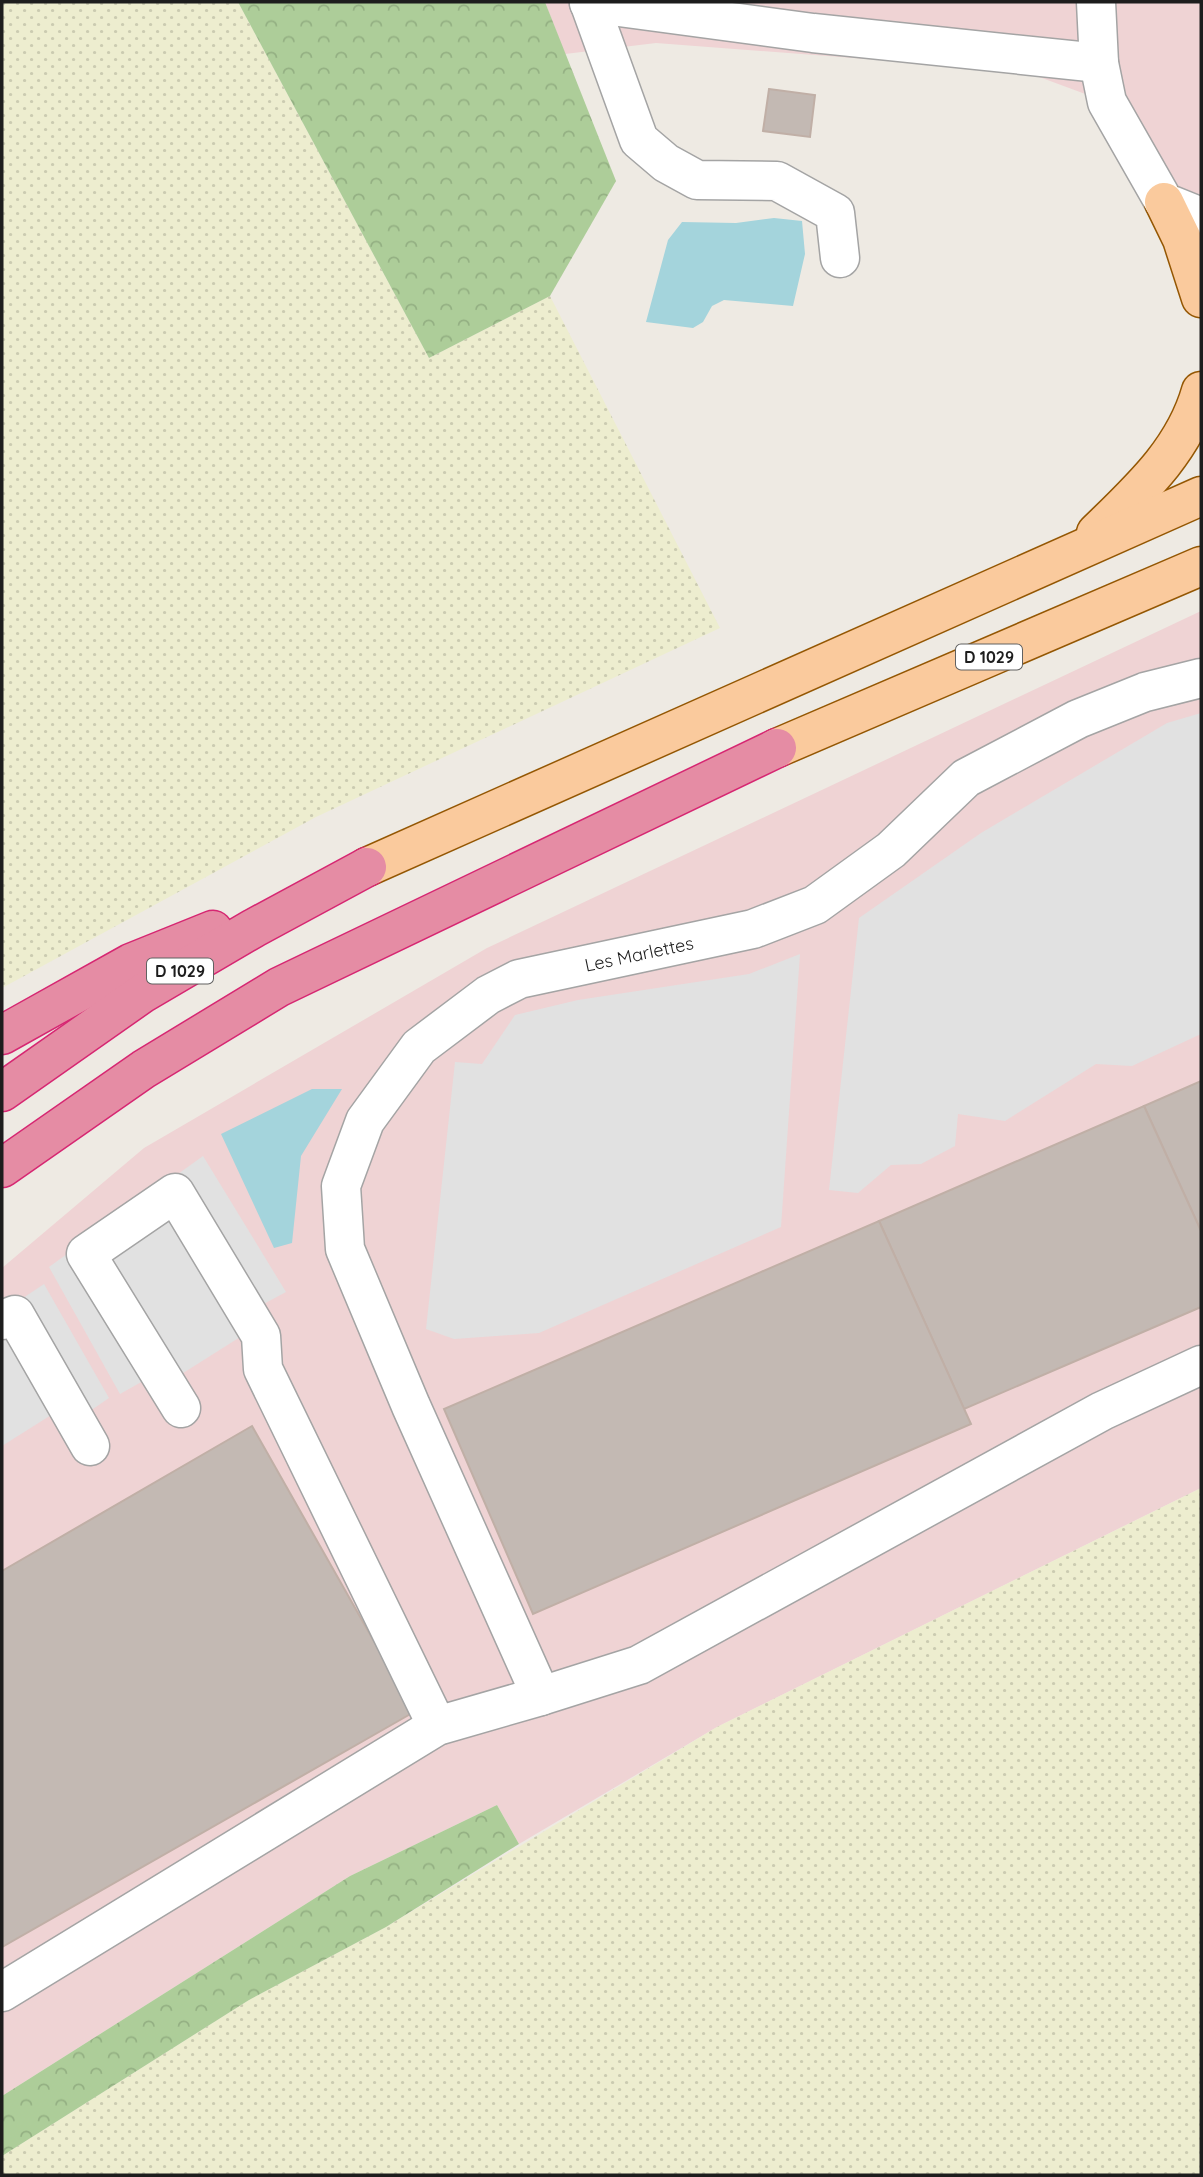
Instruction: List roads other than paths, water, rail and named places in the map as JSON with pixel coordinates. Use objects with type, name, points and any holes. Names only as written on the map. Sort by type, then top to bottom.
[{"type":"highway","name":"D 1029","points":[[2,1168],[144,1069],[279,987],[777,748]]},
{"type":"highway","points":[[2,1035],[131,963],[368,867]]},
{"type":"highway","name":"D 1029","points":[[2,1092],[142,993],[254,928],[368,867]]},
{"type":"main road","points":[[1164,202],[1182,239],[1201,298]]},
{"type":"main road","points":[[1078,551],[1162,466],[1182,439],[1201,391]]},
{"type":"main road","points":[[368,867],[1201,496]]},
{"type":"main road","name":"D 1029","points":[[777,748],[1201,566]]},
{"type":"street","points":[[840,258],[835,213],[777,181],[696,180],[666,163],[639,140],[589,2],[813,33],[1099,63]]},
{"type":"street","points":[[1096,2],[1099,63],[1107,102],[1164,202],[1201,217]]},
{"type":"street","name":"Les Marlettes","points":[[541,1696],[411,1406],[345,1249],[341,1186],[365,1121],[419,1047],[478,1000],[519,979],[753,929],[815,905],[891,850],[966,778],[1079,719],[1145,692],[1201,678]]},
{"type":"street","points":[[181,1408],[86,1254],[175,1193],[261,1336],[263,1369],[437,1727]]},
{"type":"street","points":[[2,1320],[15,1315],[90,1446]]},
{"type":"street","points":[[2,1992],[437,1727],[639,1665],[1102,1411],[1201,1365]]},
{"type":"water","points":[[774,218],[802,221],[805,254],[793,306],[724,300],[712,306],[703,322],[693,328],[646,322],[668,240],[682,222],[736,223]]},
{"type":"water","points":[[312,1089],[342,1089],[301,1156],[292,1243],[274,1248],[221,1134]]}]
